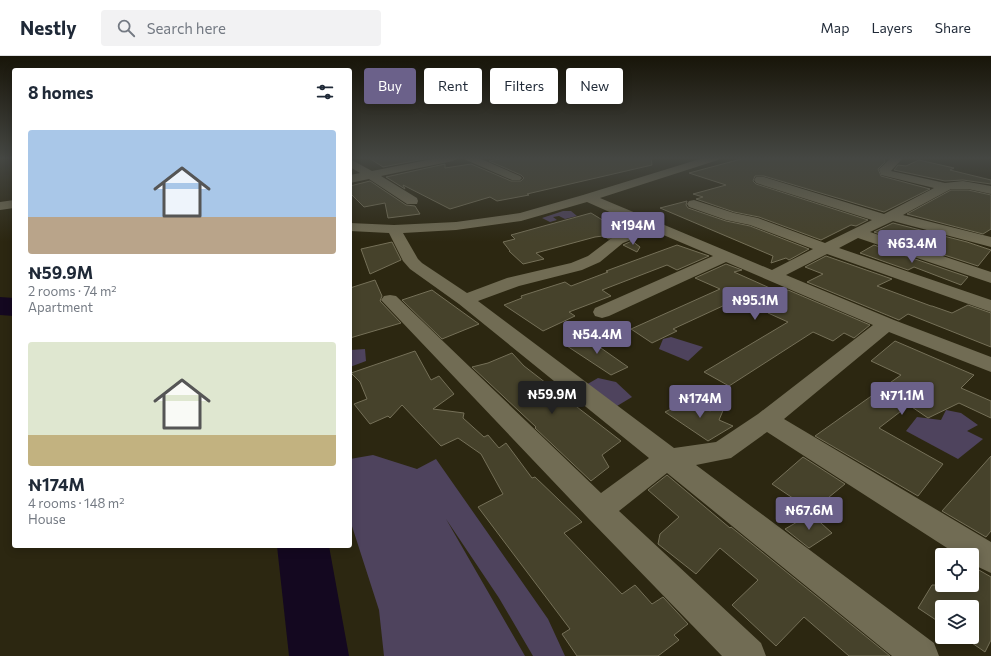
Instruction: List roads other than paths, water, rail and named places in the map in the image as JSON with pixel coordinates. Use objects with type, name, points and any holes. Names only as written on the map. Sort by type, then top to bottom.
[{"type":"street","points":[[388,186],[412,201]]},
{"type":"street","points":[[352,227],[394,229],[490,223],[521,217],[625,186]]},
{"type":"street","points":[[780,186],[888,218],[991,242]]},
{"type":"street","points":[[941,186],[954,186]]},
{"type":"street","points":[[969,186],[991,190]]},
{"type":"street","points":[[774,275],[888,218],[945,187]]},
{"type":"street","points":[[588,198],[774,275],[887,324],[991,365]]},
{"type":"street","points":[[0,206],[12,204]]},
{"type":"street","points":[[694,204],[731,217],[753,221],[826,249],[991,306]]},
{"type":"street","points":[[465,300],[513,282],[576,267],[594,259],[618,240],[653,226]]},
{"type":"street","points":[[394,229],[411,261],[465,300],[921,656]]},
{"type":"street","points":[[857,233],[991,278]]},
{"type":"street","points":[[602,312],[726,256]]},
{"type":"street","points":[[897,274],[926,256]]},
{"type":"street","points":[[390,300],[599,510],[748,656]]},
{"type":"street","points":[[599,510],[667,459],[722,451],[767,420],[887,324]]},
{"type":"street","points":[[767,420],[991,560]]},
{"type":"waterway","points":[[0,306],[12,307]]},
{"type":"waterway","points":[[303,548],[319,656]]}]
